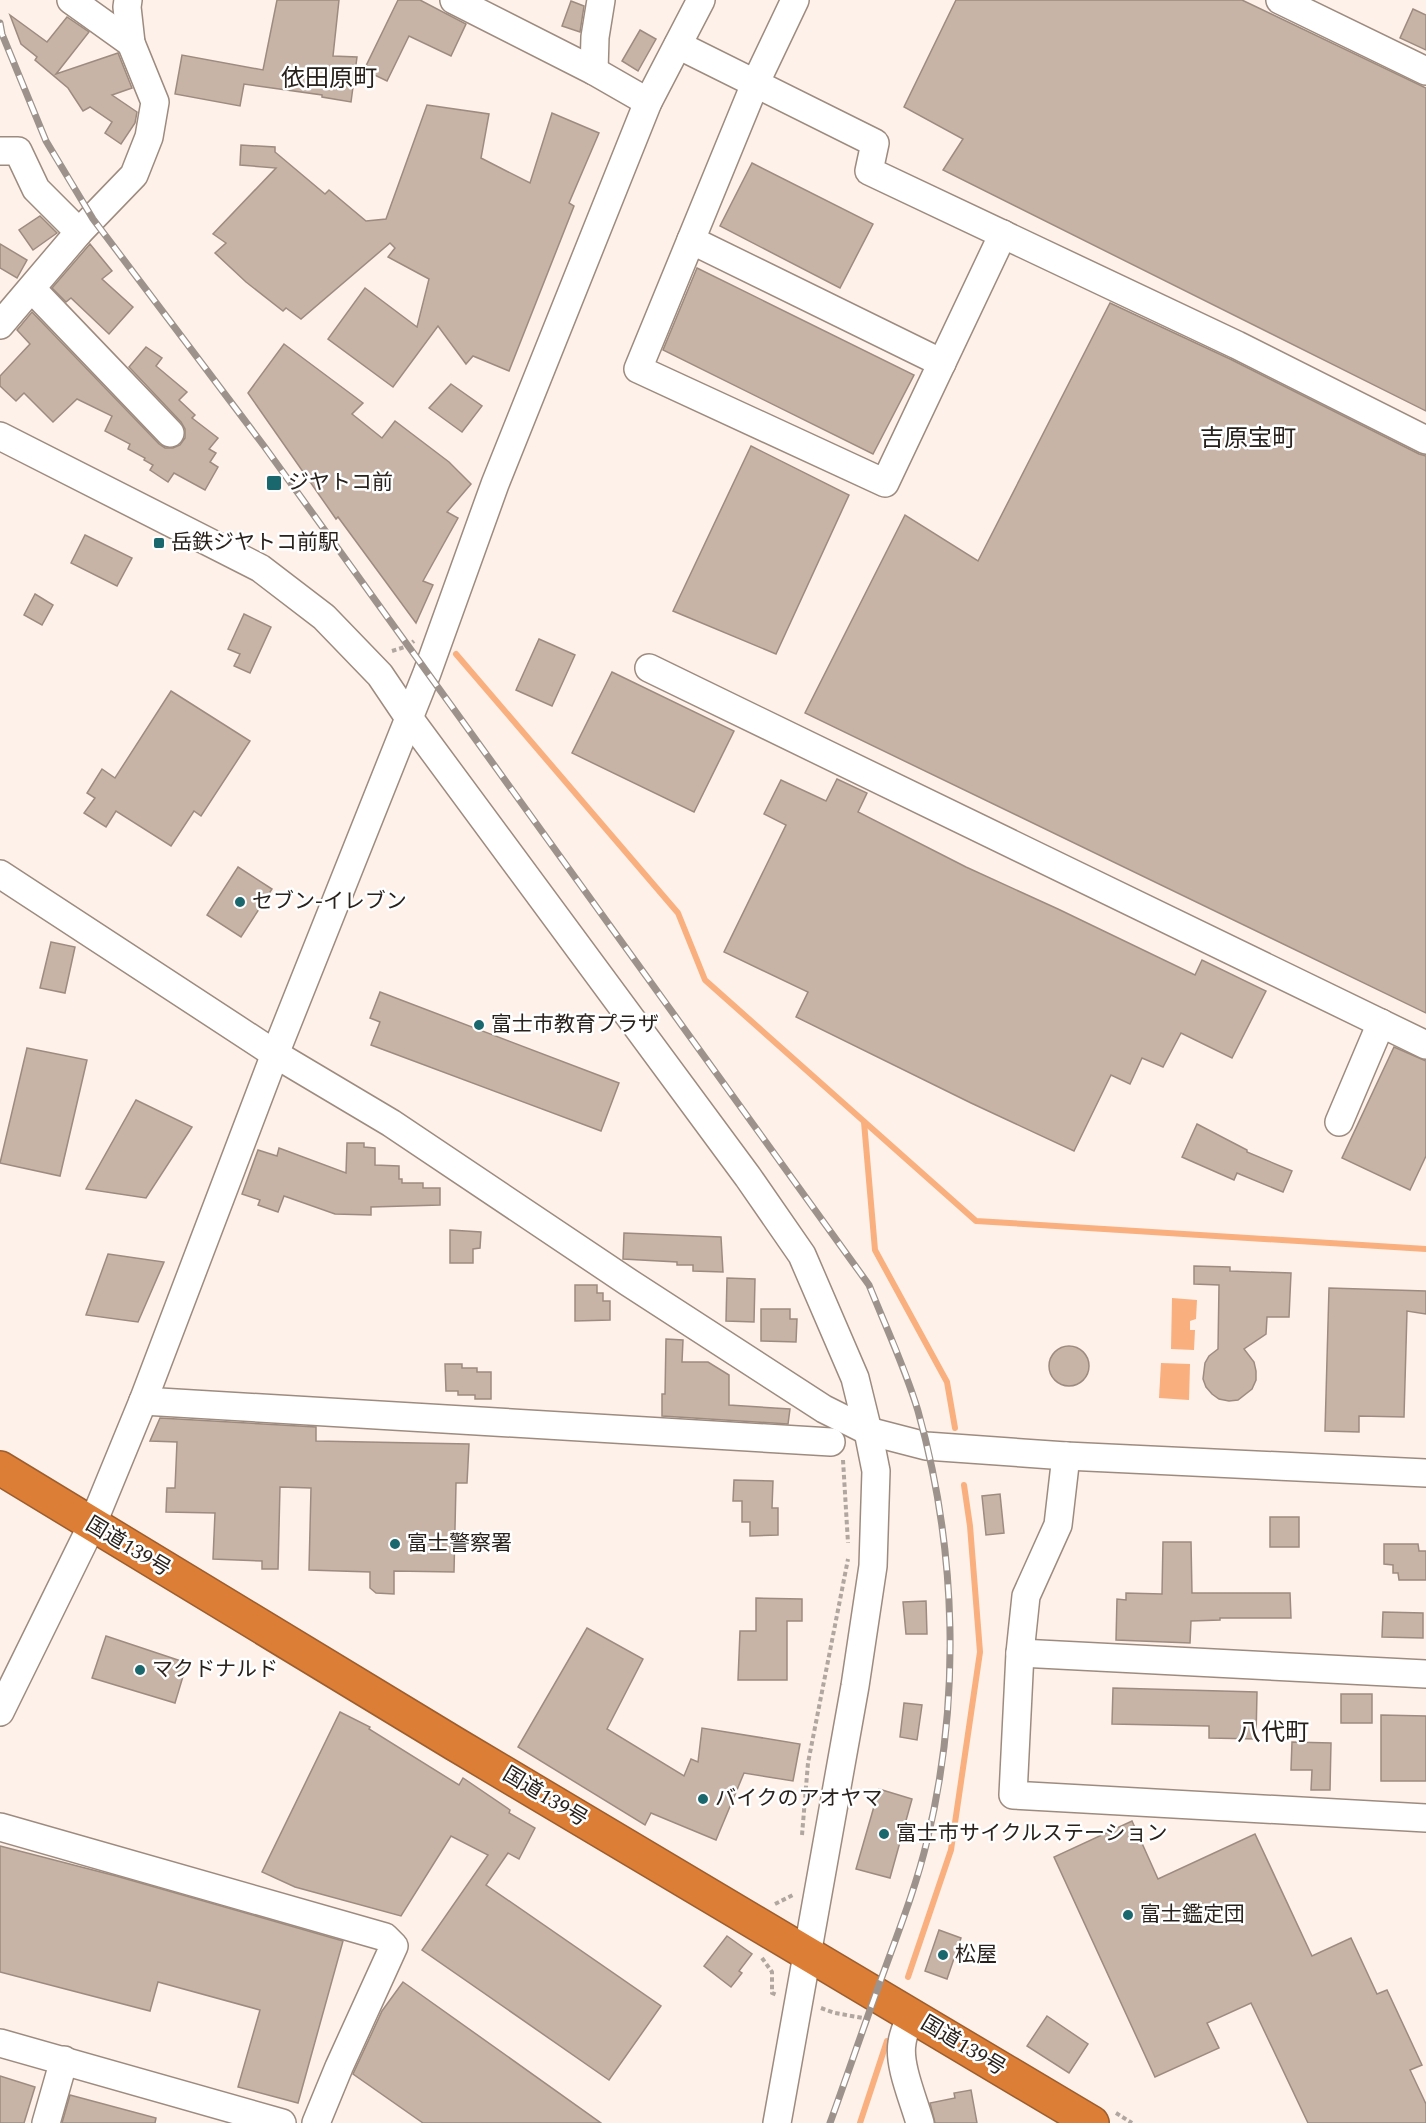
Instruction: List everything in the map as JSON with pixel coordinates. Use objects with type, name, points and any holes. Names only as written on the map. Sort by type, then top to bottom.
[{"type":"highway","name":"国道139号","points":[[0,1468],[444,1738],[1092,2123]]},
{"type":"street","points":[[71,0],[131,43]]},
{"type":"street","points":[[0,325],[79,232],[134,175],[149,137],[155,102],[131,43],[128,0]]},
{"type":"street","points":[[454,0],[594,71],[648,102]]},
{"type":"street","points":[[594,71],[595,37],[601,0]]},
{"type":"street","points":[[0,1713],[92,1525],[143,1401],[275,1054],[427,673],[495,484],[648,102],[701,0]]},
{"type":"street","points":[[795,0],[755,84],[638,369],[885,483],[1003,234]]},
{"type":"street","points":[[1280,0],[1426,71]]},
{"type":"street","points":[[678,45],[875,143],[869,171],[1238,345],[1426,440]]},
{"type":"street","points":[[0,151],[18,151],[36,189],[79,232]]},
{"type":"street","points":[[691,240],[942,363]]},
{"type":"street","points":[[32,289],[170,433]]},
{"type":"street","points":[[0,436],[260,568],[324,617],[380,675],[409,718],[748,1177],[802,1255],[855,1378],[876,1472],[873,1566],[855,1686],[777,2123]]},
{"type":"street","points":[[649,668],[1426,1045]]},
{"type":"street","points":[[0,874],[275,1054],[391,1123],[627,1282],[824,1409],[868,1431],[926,1446],[1066,1456],[1426,1473]]},
{"type":"street","points":[[1339,1122],[1381,1023]]},
{"type":"street","points":[[143,1401],[831,1442]]},
{"type":"street","points":[[1066,1456],[1058,1525],[1026,1596],[1020,1653],[1013,1795],[1426,1818]]},
{"type":"street","points":[[1020,1653],[1426,1674]]},
{"type":"street","points":[[0,1827],[385,1936],[394,1946],[316,2123]]},
{"type":"street","points":[[911,2015],[901,2050],[902,2061],[920,2123]]},
{"type":"street","points":[[0,2043],[282,2123]]},
{"type":"street","points":[[46,2123],[64,2060]]},
{"type":"shaded area","points":[[1172,1298],[1197,1300],[1196,1319],[1190,1321],[1190,1330],[1195,1330],[1194,1350],[1171,1349]]},
{"type":"shaded area","points":[[1161,1363],[1190,1364],[1189,1400],[1159,1398]]},
{"type":"building","points":[[277,0],[339,0],[333,56],[357,57],[351,102],[322,97],[322,95],[244,84],[240,106],[175,94],[182,55],[263,70]]},
{"type":"building","points":[[398,0],[420,0],[466,24],[451,56],[409,36],[387,81],[364,70]]},
{"type":"building","points":[[956,0],[1242,0],[1426,88],[1426,411],[943,170],[963,139],[904,107]]},
{"type":"building","points":[[571,1],[584,6],[580,32],[562,26]]},
{"type":"building","points":[[1413,9],[1426,15],[1426,50],[1400,38]]},
{"type":"building","points":[[10,15],[47,42],[67,17],[89,32],[56,74],[118,53],[132,88],[112,95],[137,112],[135,123],[121,144],[105,133],[112,122],[90,107],[83,111],[68,88],[35,60],[37,57],[21,44]]},
{"type":"building","points":[[640,30],[656,39],[638,71],[622,61]]},
{"type":"building","points":[[427,105],[489,114],[481,158],[530,183],[552,113],[599,133],[569,203],[574,206],[509,371],[473,356],[466,364],[438,326],[393,387],[328,339],[365,288],[417,327],[429,279],[388,257],[395,248],[390,243],[301,319],[286,308],[283,311],[246,282],[215,253],[226,243],[213,234],[276,168],[240,165],[241,145],[275,147],[275,152],[325,194],[329,190],[366,221],[386,219]]},
{"type":"building","points":[[752,163],[873,224],[840,288],[720,226]]},
{"type":"building","points":[[40,216],[57,233],[33,250],[19,230]]},
{"type":"building","points":[[0,244],[27,260],[17,278],[0,268]]},
{"type":"building","points":[[90,244],[112,271],[102,279],[133,307],[109,334],[71,298],[66,302],[52,288]]},
{"type":"building","points":[[697,268],[914,375],[873,454],[663,350]]},
{"type":"building","points":[[1110,303],[1230,359],[1426,456],[1426,1013],[805,713],[905,515],[978,561]]},
{"type":"building","points":[[32,312],[159,444],[165,448],[173,448],[180,445],[185,438],[185,429],[129,367],[146,347],[162,358],[156,366],[187,392],[179,400],[195,415],[192,418],[218,438],[209,449],[216,453],[210,462],[218,467],[205,490],[174,473],[168,482],[150,470],[153,465],[128,449],[130,444],[105,431],[112,416],[77,399],[53,422],[24,393],[16,401],[0,386],[0,376],[30,344],[17,330]]},
{"type":"building","points":[[284,344],[363,403],[352,414],[382,438],[395,421],[449,462],[471,484],[447,512],[458,518],[423,581],[433,585],[416,623],[338,517],[336,519],[248,393]]},
{"type":"building","points":[[451,384],[482,406],[462,432],[429,408]]},
{"type":"building","points":[[751,446],[849,495],[776,654],[673,611]]},
{"type":"building","points":[[85,535],[132,558],[117,586],[71,563]]},
{"type":"building","points":[[35,594],[53,605],[42,625],[24,615]]},
{"type":"building","points":[[244,614],[271,627],[250,673],[234,666],[240,654],[228,649]]},
{"type":"building","points":[[539,639],[575,655],[552,706],[516,690]]},
{"type":"building","points":[[612,672],[734,731],[694,812],[572,753]]},
{"type":"building","points":[[171,691],[250,741],[201,816],[194,811],[171,846],[116,811],[106,827],[84,813],[95,798],[87,793],[102,769],[115,778]]},
{"type":"building","points":[[837,779],[867,793],[858,812],[966,867],[1195,975],[1202,960],[1266,991],[1232,1058],[1181,1033],[1163,1067],[1142,1058],[1130,1084],[1111,1075],[1074,1151],[796,1017],[808,992],[724,952],[786,825],[764,814],[781,780],[826,801]]},
{"type":"building","name":"セブン-イレブン","points":[[238,867],[272,889],[241,937],[207,915]]},
{"type":"building","points":[[51,942],[75,947],[65,993],[40,988]]},
{"type":"building","points":[[380,992],[619,1083],[601,1131],[371,1045],[380,1022],[370,1018]]},
{"type":"building","points":[[1394,1047],[1426,1061],[1426,1156],[1410,1190],[1342,1158]]},
{"type":"building","points":[[27,1048],[87,1060],[60,1176],[0,1163]]},
{"type":"building","points":[[136,1100],[192,1127],[146,1198],[86,1189]]},
{"type":"building","points":[[1197,1124],[1247,1152],[1292,1171],[1283,1192],[1237,1173],[1234,1180],[1182,1157]]},
{"type":"building","points":[[347,1143],[364,1143],[364,1147],[375,1148],[375,1165],[399,1166],[399,1179],[402,1179],[402,1183],[423,1183],[423,1188],[440,1188],[440,1205],[371,1207],[371,1215],[335,1214],[284,1196],[278,1212],[258,1205],[260,1200],[242,1194],[258,1150],[277,1156],[279,1148],[346,1173]]},
{"type":"building","points":[[450,1230],[481,1232],[480,1248],[473,1249],[473,1263],[450,1263]]},
{"type":"building","points":[[624,1233],[721,1237],[723,1272],[693,1271],[693,1265],[677,1265],[677,1262],[623,1259]]},
{"type":"building","points":[[108,1254],[164,1262],[138,1322],[86,1315]]},
{"type":"building","points":[[1194,1266],[1230,1267],[1230,1271],[1291,1273],[1289,1317],[1267,1317],[1266,1334],[1244,1349],[1254,1362],[1256,1380],[1252,1389],[1238,1400],[1219,1399],[1206,1387],[1203,1379],[1205,1363],[1209,1356],[1218,1349],[1219,1285],[1194,1284]]},
{"type":"building","points":[[727,1278],[755,1279],[754,1322],[726,1321]]},
{"type":"building","points":[[575,1285],[597,1285],[597,1293],[603,1293],[603,1301],[610,1301],[610,1320],[575,1321]]},
{"type":"building","points":[[1329,1288],[1426,1291],[1426,1314],[1407,1311],[1404,1417],[1359,1416],[1359,1432],[1325,1431]]},
{"type":"building","points":[[761,1309],[790,1309],[790,1319],[797,1319],[796,1342],[761,1341]]},
{"type":"building","points":[[666,1339],[683,1340],[682,1362],[708,1362],[729,1375],[729,1405],[790,1409],[788,1424],[662,1416],[662,1394],[665,1394]]},
{"type":"building","points":[[1069,1346],[1083,1352],[1089,1366],[1083,1380],[1069,1386],[1055,1380],[1049,1366],[1055,1352]]},
{"type":"building","points":[[445,1364],[462,1364],[462,1368],[477,1368],[477,1372],[491,1372],[491,1399],[475,1399],[475,1395],[458,1395],[458,1391],[446,1391]]},
{"type":"building","points":[[160,1418],[316,1427],[316,1441],[469,1444],[467,1483],[456,1483],[454,1572],[394,1571],[394,1594],[376,1593],[370,1588],[370,1572],[309,1570],[311,1488],[280,1487],[278,1569],[262,1569],[262,1561],[213,1559],[215,1513],[166,1512],[167,1488],[175,1488],[177,1442],[150,1441]]},
{"type":"building","points":[[734,1480],[773,1481],[772,1508],[778,1508],[778,1535],[750,1536],[750,1522],[742,1522],[742,1501],[733,1501]]},
{"type":"building","points":[[1000,1494],[1004,1533],[986,1535],[982,1496]]},
{"type":"building","points":[[1270,1517],[1299,1517],[1299,1547],[1270,1547]]},
{"type":"building","points":[[1163,1542],[1191,1542],[1192,1593],[1290,1593],[1291,1618],[1220,1618],[1220,1620],[1191,1621],[1190,1643],[1116,1640],[1117,1599],[1126,1600],[1126,1593],[1162,1594]]},
{"type":"building","points":[[1384,1544],[1418,1544],[1419,1551],[1426,1551],[1426,1580],[1399,1580],[1398,1573],[1393,1573],[1393,1565],[1384,1564]]},
{"type":"building","points":[[756,1598],[802,1599],[802,1621],[787,1621],[787,1680],[738,1680],[740,1631],[756,1631]]},
{"type":"building","points":[[926,1601],[927,1634],[906,1634],[903,1602]]},
{"type":"building","points":[[1383,1612],[1423,1613],[1423,1638],[1382,1637]]},
{"type":"building","points":[[587,1628],[643,1659],[607,1729],[684,1776],[691,1759],[698,1762],[702,1728],[800,1744],[793,1781],[744,1773],[716,1840],[651,1813],[645,1825],[518,1747]]},
{"type":"building","name":"マクドナルド","points":[[106,1636],[187,1663],[175,1703],[92,1678]]},
{"type":"building","points":[[1113,1688],[1257,1692],[1256,1739],[1209,1738],[1209,1726],[1112,1724]]},
{"type":"building","points":[[1341,1694],[1372,1694],[1372,1723],[1341,1723]]},
{"type":"building","points":[[904,1703],[922,1705],[917,1740],[900,1737]]},
{"type":"building","points":[[340,1712],[370,1727],[369,1729],[459,1785],[463,1778],[510,1810],[509,1813],[535,1828],[519,1859],[508,1853],[486,1885],[661,2006],[609,2080],[422,1950],[488,1855],[451,1836],[401,1916],[295,1887],[262,1872]]},
{"type":"building","points":[[1381,1715],[1426,1716],[1426,1781],[1381,1781]]},
{"type":"building","points":[[1292,1742],[1331,1743],[1330,1790],[1311,1790],[1312,1770],[1291,1770]]},
{"type":"building","name":"富士市サイクルステーション","points":[[879,1789],[912,1799],[890,1878],[856,1869]]},
{"type":"building","points":[[1132,1821],[1158,1879],[1255,1834],[1312,1956],[1351,1938],[1377,1994],[1387,1990],[1422,2065],[1410,2070],[1426,2104],[1426,2123],[1308,2123],[1251,2003],[1207,2023],[1219,2048],[1155,2077],[1054,1857]]},
{"type":"building","points":[[0,1846],[116,1876],[343,1941],[298,2103],[238,2087],[260,2010],[158,1982],[150,2011],[0,1972]]},
{"type":"building","points":[[939,1930],[961,1938],[947,1979],[925,1971]]},
{"type":"building","points":[[727,1936],[752,1954],[739,1971],[742,1973],[731,1987],[704,1966]]},
{"type":"building","points":[[403,1982],[601,2123],[423,2123],[353,2074],[382,2011]]},
{"type":"building","points":[[1047,2016],[1088,2044],[1069,2073],[1027,2046]]},
{"type":"building","points":[[0,2076],[35,2087],[24,2123],[0,2123]]},
{"type":"building","points":[[971,2090],[977,2123],[935,2123],[930,2103],[955,2098],[954,2093]]},
{"type":"building","points":[[70,2095],[156,2118],[155,2123],[62,2123]]},
{"type":"waterway","points":[[456,654],[678,913],[705,980],[976,1221],[1426,1249]]},
{"type":"waterway","points":[[864,1122],[875,1250],[947,1382],[955,1428]]},
{"type":"waterway","points":[[908,1977],[951,1850],[980,1652],[970,1526],[964,1485]]},
{"type":"waterway","points":[[860,2123],[887,2041]]},
{"type":"railway","points":[[0,23],[2,34],[46,141],[93,219],[264,446],[869,1285],[901,1364],[918,1411],[941,1517],[950,1626],[945,1734],[938,1788],[918,1875],[830,2123]]},
{"type":"place","name":"ジヤトコ前","points":[[274,483]]},
{"type":"place","name":"岳鉄ジヤトコ前駅","points":[[159,543]]},
{"type":"place","name":"セブン-イレブン","points":[[240,902]]},
{"type":"place","name":"富士市教育プラザ","points":[[479,1025]]},
{"type":"place","name":"富士警察署","points":[[395,1544]]},
{"type":"place","name":"マクドナルド","points":[[140,1670]]},
{"type":"place","name":"バイクのアオヤマ","points":[[703,1799]]},
{"type":"place","name":"富士市サイクルステーション","points":[[884,1834]]},
{"type":"place","name":"富士鑑定団","points":[[1128,1915]]},
{"type":"place","name":"松屋","points":[[943,1955]]},
{"type":"district","name":"依田原町","points":[[329,79]]},
{"type":"district","name":"吉原宝町","points":[[1248,439]]},
{"type":"district","name":"八代町","points":[[1273,1733]]}]
